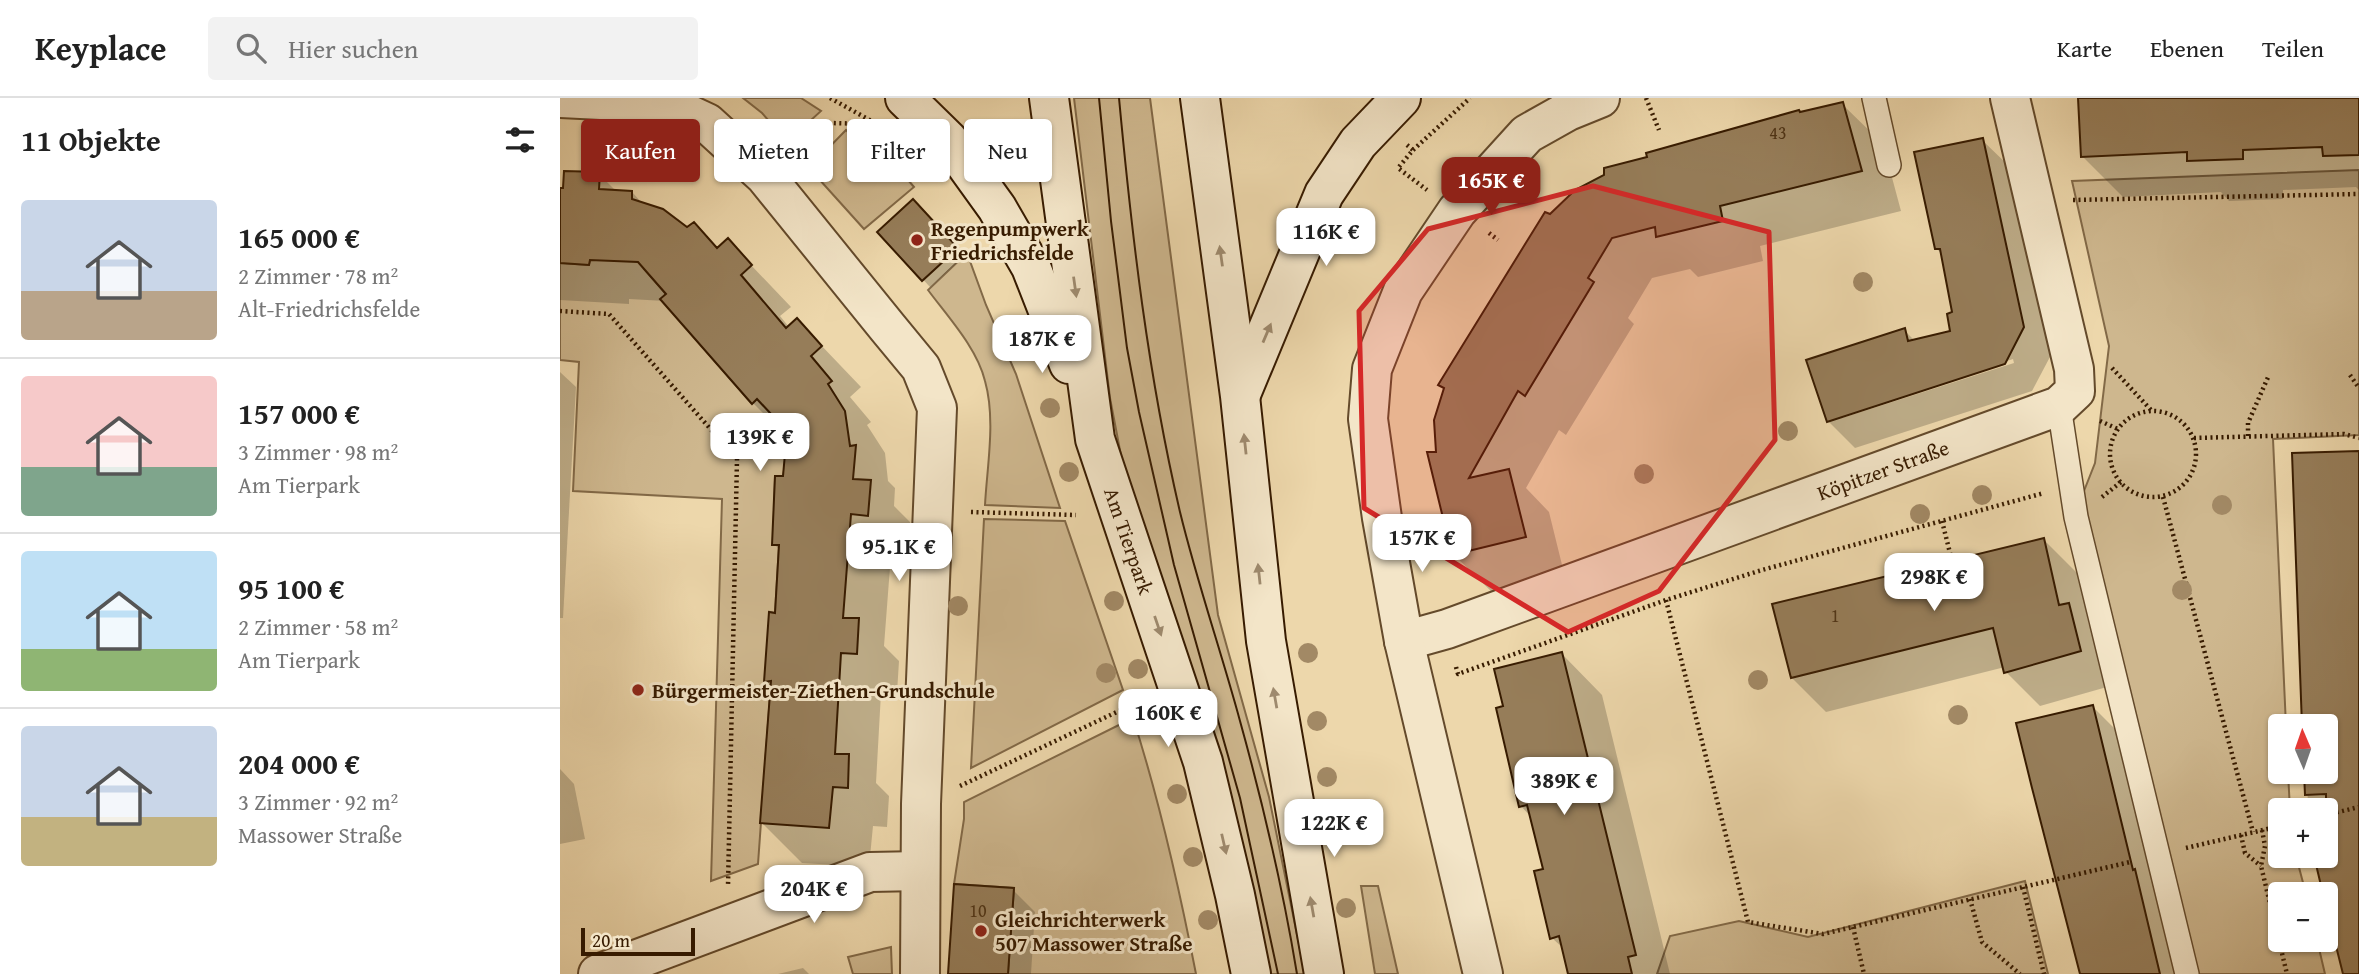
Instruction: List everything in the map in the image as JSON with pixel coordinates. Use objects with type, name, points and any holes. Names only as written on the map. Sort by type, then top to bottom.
[{"type":"street","points":[[560,98],[641,102],[677,109],[707,123],[714,129]]},
{"type":"street","points":[[905,98],[948,140],[997,208],[1031,267],[1065,352],[1095,439]]},
{"type":"street","name":"Am Tierpark","points":[[1049,98],[1095,439],[1203,762],[1236,895],[1251,974]]},
{"type":"street","points":[[1200,98],[1240,396],[1266,641],[1324,974]]},
{"type":"street","points":[[1483,974],[1404,641],[1368,419],[1372,369],[1403,291],[1457,211],[1527,134],[1568,111],[1600,98]]},
{"type":"street","points":[[2010,98],[2074,369],[2075,391],[2059,406]]},
{"type":"street","points":[[1240,396],[1324,194],[1358,144],[1391,108]]},
{"type":"street","points":[[770,182],[921,368],[937,408],[921,804],[920,974]]},
{"type":"street","name":"Köpitzer Straße","points":[[1404,641],[1447,629],[2059,406]]},
{"type":"street","points":[[598,974],[870,872],[920,871]]},
{"type":"lane","points":[[1874,98],[1889,164]]},
{"type":"lane","points":[[2059,406],[2076,517],[2188,974]]},
{"type":"path","points":[[830,98],[877,124],[833,123]]},
{"type":"path","points":[[1457,211],[1398,169],[1413,150],[1470,98]]},
{"type":"path","points":[[1646,98],[1659,130]]},
{"type":"path","points":[[1391,108],[1413,150]]},
{"type":"path","points":[[2081,199],[2359,194]]},
{"type":"path","points":[[560,311],[609,314],[737,459],[727,925]]},
{"type":"path","points":[[2108,363],[2152,411]]},
{"type":"path","points":[[2248,436],[2248,423],[2269,375]]},
{"type":"path","points":[[2350,375],[2359,388]]},
{"type":"path","points":[[2152,411],[2165,412],[2187,427],[2193,438],[2197,457],[2192,474],[2180,489],[2163,497],[2140,496],[2129,490],[2120,482],[2112,466],[2110,446],[2118,429],[2133,416],[2152,411]]},
{"type":"path","points":[[2193,438],[2344,434],[2359,438]]},
{"type":"path","points":[[1458,674],[1666,600],[1762,570],[2071,485]]},
{"type":"path","points":[[2163,497],[2253,832]]},
{"type":"path","points":[[931,511],[1076,514]]},
{"type":"path","points":[[1942,521],[1952,565]]},
{"type":"path","points":[[1666,600],[1748,922],[1823,934],[2268,829]]},
{"type":"path","points":[[921,804],[1140,701]]},
{"type":"path","points":[[2338,812],[2359,807]]},
{"type":"path","points":[[2262,830],[2265,846],[2261,866],[2287,974]]},
{"type":"path","points":[[2241,835],[2245,853],[2261,866]]},
{"type":"path","points":[[2023,887],[2044,974]]},
{"type":"path","points":[[1970,900],[1982,942],[2020,974]]},
{"type":"path","points":[[1853,928],[1864,974]]},
{"type":"highlighted area","points":[[1593,186],[1769,232],[1775,440],[1659,591],[1568,632],[1364,508],[1359,311],[1428,229]]},
{"type":"shaded area","points":[[743,98],[801,98],[821,111],[812,119],[767,119]]},
{"type":"shaded area","points":[[1074,98],[1150,98],[1218,615],[1269,797],[1305,974],[1266,974],[1123,466],[1110,398]]},
{"type":"shaded area","points":[[847,131],[847,182],[910,182],[914,187],[864,229],[822,182],[833,182],[833,143]]},
{"type":"shaded area","points":[[2359,170],[2359,435],[2273,439],[2285,714],[2268,714],[2268,784],[2289,784],[2289,798],[2268,798],[2268,868],[2299,868],[2303,882],[2268,882],[2268,952],[2320,952],[2325,974],[2198,974],[2082,496],[2095,463],[2109,346],[2072,181]]},
{"type":"shaded area","points":[[967,253],[1016,374],[1060,508],[985,505],[990,411],[985,381],[969,345],[928,290]]},
{"type":"shaded area","points":[[627,255],[647,264],[644,269],[666,294],[661,299],[751,403],[757,399],[791,431],[783,476],[775,476],[773,545],[779,545],[775,613],[770,612],[765,682],[771,681],[758,864],[711,881],[722,499],[573,491],[579,362],[560,360],[560,263],[589,265],[590,260]]},
{"type":"shaded area","points":[[984,519],[1065,521],[1123,690],[971,768]]},
{"type":"shaded area","points":[[1133,718],[1168,845],[1196,974],[1008,974],[1014,888],[954,884],[964,802]]},
{"type":"shaded area","points":[[2025,881],[2048,974],[1657,974],[1670,936],[1739,921],[1808,937]]},
{"type":"shaded area","points":[[1361,886],[1378,886],[1398,974],[1375,974]]},
{"type":"shaded area","points":[[891,947],[892,974],[853,974],[848,957]]},
{"type":"building","points":[[2078,98],[2359,98],[2359,155],[2323,156],[2322,147],[2243,150],[2243,159],[2187,161],[2187,152],[2081,157]]},
{"type":"building","points":[[1843,102],[1862,171],[1720,206],[1723,221],[1656,237],[1655,227],[1612,238],[1588,278],[1594,282],[1525,396],[1518,391],[1469,478],[1509,469],[1526,537],[1452,555],[1427,452],[1436,452],[1434,420],[1444,388],[1438,385],[1545,212],[1550,214],[1575,190],[1604,175],[1604,168],[1647,157],[1646,153],[1799,110],[1800,112]]},
{"type":"building","points":[[1983,138],[2024,327],[2005,364],[1827,422],[1806,360],[1905,328],[1908,341],[1950,331],[1947,314],[1952,312],[1940,249],[1935,249],[1914,152]]},
{"type":"building","points":[[564,171],[581,171],[581,182],[599,182],[599,189],[632,191],[632,199],[663,209],[687,227],[694,222],[717,248],[728,238],[752,265],[741,275],[786,328],[797,318],[822,346],[811,356],[832,381],[828,384],[845,411],[850,446],[856,445],[853,479],[871,480],[868,516],[851,514],[843,618],[859,618],[857,654],[841,653],[835,754],[849,754],[848,788],[833,787],[829,828],[760,823],[771,681],[764,682],[769,612],[775,613],[779,545],[772,545],[775,476],[783,476],[787,431],[757,399],[752,404],[660,299],[666,294],[638,262],[590,260],[589,265],[560,263],[560,188],[563,188]]},
{"type":"building","name":"Regenpumpwerk Friedrichsfelde","points":[[913,199],[958,248],[922,281],[877,232]]},
{"type":"building","points":[[2359,451],[2359,974],[2343,974],[2338,952],[2338,882],[2320,882],[2317,868],[2338,868],[2338,798],[2326,798],[2326,794],[2305,795],[2305,784],[2338,784],[2338,714],[2302,714],[2292,453]]},
{"type":"building","points":[[2044,538],[2059,605],[2069,603],[2081,651],[2004,673],[1993,628],[1791,678],[1772,604]]},
{"type":"building","points":[[1562,652],[1636,955],[1628,957],[1632,974],[1568,974],[1559,936],[1550,939],[1534,871],[1543,869],[1527,805],[1519,807],[1496,708],[1503,706],[1494,669]]},
{"type":"building","points":[[2093,705],[2160,974],[2080,974],[2032,788],[2016,723]]},
{"type":"building","name":"Gleichrichterwerk 507 Massower Straße","points":[[954,884],[1014,888],[1008,974],[948,974]]},
{"type":"tram line","points":[[1099,98],[1127,348],[1139,412],[1174,565],[1240,798],[1278,974]]},
{"type":"tram line","points":[[1119,98],[1142,306],[1169,461],[1201,590],[1257,784],[1279,878],[1297,974]]},
{"type":"place","name":"Regenpumpwerk Friedrichsfelde","points":[[917,240]]},
{"type":"place","name":"Bürgermeister-Ziethen-Grundschule","points":[[638,690]]},
{"type":"place","name":"Gleichrichterwerk 507 Massower Straße","points":[[981,931]]}]
